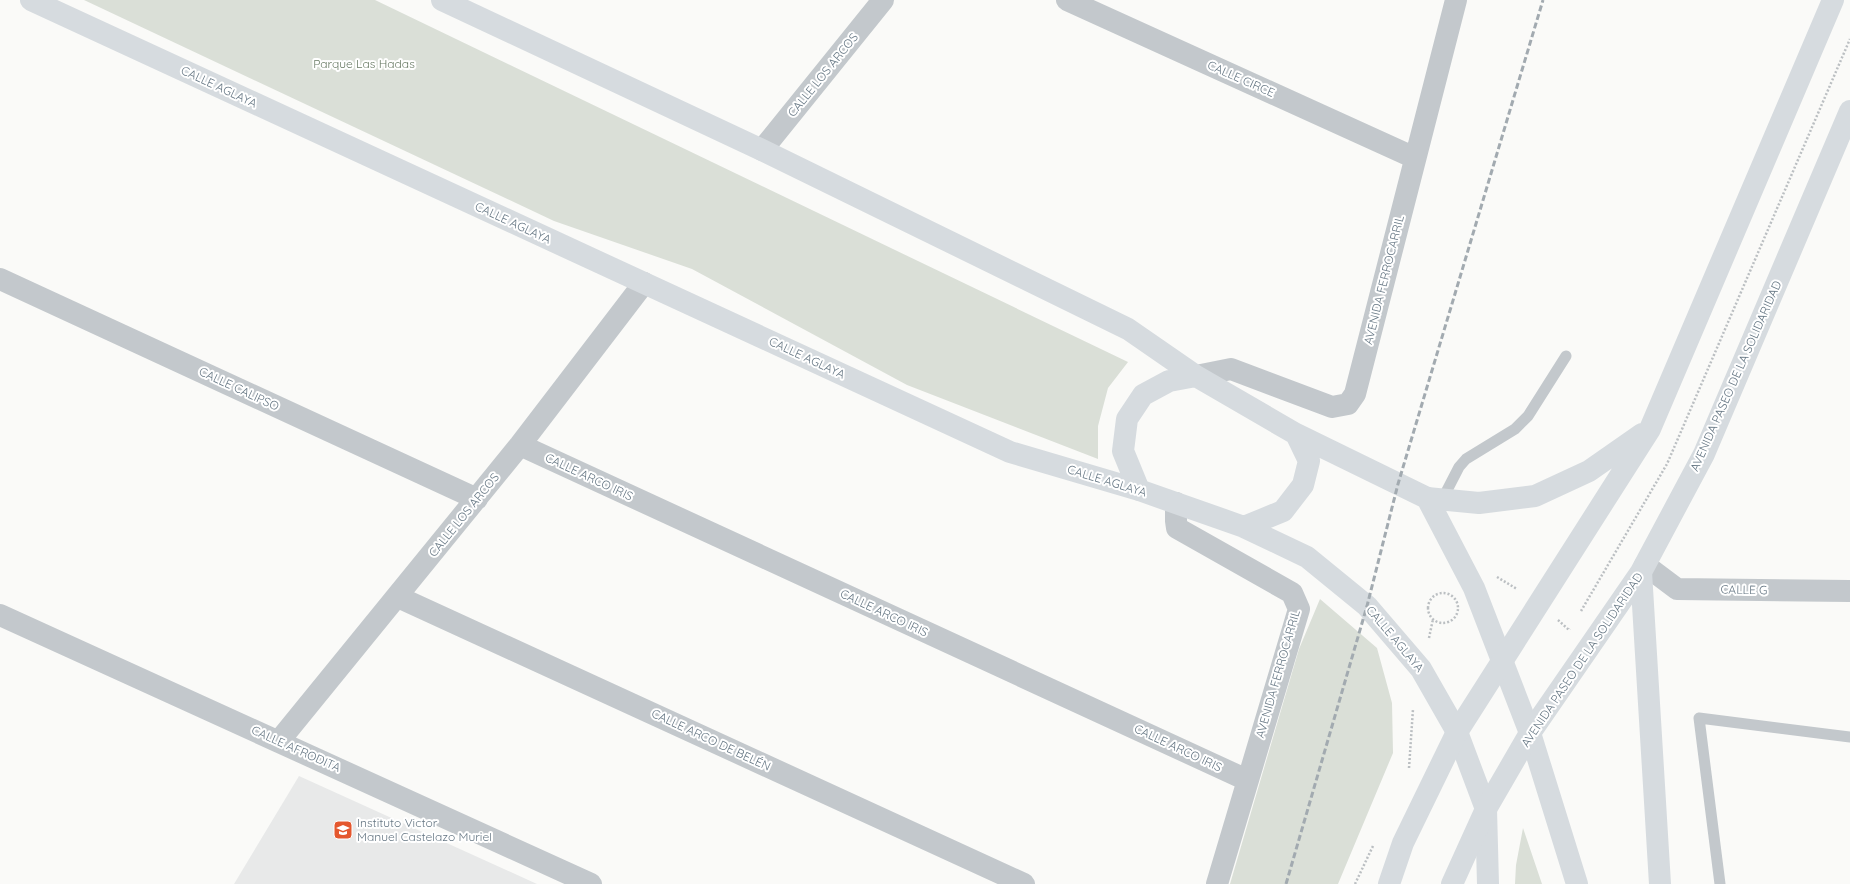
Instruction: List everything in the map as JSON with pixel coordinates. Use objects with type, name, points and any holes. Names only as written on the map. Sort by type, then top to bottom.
[{"type":"main road","name":"CALLE AGLAYA","points":[[32,0],[1010,452],[1140,490],[1244,527],[1307,557],[1367,606],[1421,669],[1457,732],[1486,809]]},
{"type":"main road","points":[[442,0],[762,150],[1128,328],[1196,376],[1296,434],[1434,499],[1479,503],[1535,496],[1589,471],[1650,429]]},
{"type":"main road","points":[[1389,884],[1403,843],[1457,732],[1650,429],[1833,0]]},
{"type":"main road","name":"AVENIDA PASEO DE LA SOLIDARIDAD","points":[[1452,884],[1486,809],[1530,733],[1643,569],[1704,454],[1850,111]]},
{"type":"main road","points":[[1140,490],[1123,452],[1127,419],[1143,395],[1169,381],[1196,376]]},
{"type":"main road","points":[[1244,527],[1283,511],[1303,485],[1309,461],[1296,434]]},
{"type":"main road","points":[[1434,499],[1474,588],[1530,733],[1578,884]]},
{"type":"main road","points":[[1643,569],[1660,884]]},
{"type":"main road","points":[[1486,809],[1488,884]]},
{"type":"street","name":"CALLE LOS ARCOS","points":[[762,150],[883,0]]},
{"type":"street","name":"CALLE CIRCE","points":[[1067,0],[1415,158]]},
{"type":"street","name":"AVENIDA FERROCARRIL","points":[[1196,376],[1231,369],[1332,407],[1348,404],[1355,394],[1456,0]]},
{"type":"street","name":"CALLE CALIPSO","points":[[0,279],[477,499]]},
{"type":"street","name":"CALLE LOS ARCOS","points":[[279,741],[477,499],[644,283]]},
{"type":"street","name":"CALLE ARCO IRIS","points":[[520,445],[1247,780]]},
{"type":"street","name":"AVENIDA FERROCARRIL","points":[[1176,503],[1176,521],[1178,528],[1292,594],[1299,609],[1217,884]]},
{"type":"street","name":"CALLE G","points":[[1643,569],[1677,589],[1850,591]]},
{"type":"street","name":"CALLE ARCO DE BELÉN","points":[[398,597],[1024,884]]},
{"type":"street","name":"CALLE AFRODITA","points":[[0,616],[279,741],[591,884]]},
{"type":"lane","points":[[1434,499],[1466,459],[1515,429],[1528,416],[1566,356]]},
{"type":"lane","points":[[1720,884],[1699,718],[1850,737]]},
{"type":"path","points":[[1443,593],[1452,596],[1457,604],[1457,613],[1451,621],[1442,623],[1438,622],[1430,615],[1428,605],[1433,597],[1443,593]]},
{"type":"path","points":[[1407,773],[1410,766],[1413,704]]},
{"type":"path","points":[[1355,884],[1375,842]]},
{"type":"shaded area","name":"Instituto Victor Manuel Castelazo Muriel","points":[[299,776],[537,884],[234,884]]},
{"type":"green space","name":"Parque Las Hadas","points":[[84,0],[375,0],[1128,362],[1108,388],[1098,426],[1098,459],[907,385],[692,269],[554,221]]},
{"type":"green space","points":[[1320,599],[1377,648],[1392,703],[1393,753],[1338,884],[1230,884],[1299,649]]},
{"type":"green space","points":[[1523,828],[1542,884],[1515,884],[1516,865]]},
{"type":"railway","points":[[1286,884],[1367,606],[1398,484],[1543,0]]},
{"type":"place","name":"Instituto Victor Manuel Castelazo Muriel","points":[[343,830]]}]
